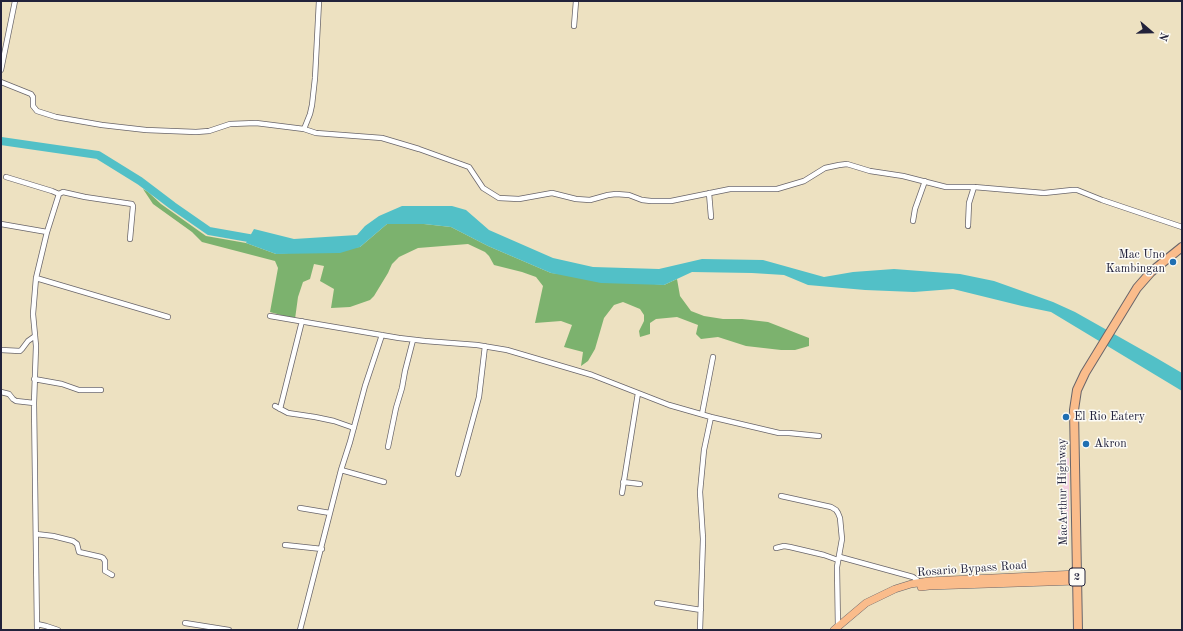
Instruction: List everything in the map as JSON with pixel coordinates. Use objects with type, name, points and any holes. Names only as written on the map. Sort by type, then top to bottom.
[{"type":"highway","name":"MacArthur Highway","points":[[1078,630],[1074,410],[1077,390],[1085,373],[1118,318],[1143,280],[1182,246]]},
{"type":"main road","name":"Rosario Bypass Road","points":[[838,629],[866,604],[879,596],[895,589],[920,582],[936,580],[1077,578]]},
{"type":"main road","name":"Rosario Bypass Road","points":[[838,629],[882,599],[898,592],[913,588],[1077,578]]},
{"type":"street","points":[[1,70],[15,1]]},
{"type":"street","points":[[304,129],[310,114],[313,98],[319,1]]},
{"type":"street","points":[[574,26],[576,1]]},
{"type":"street","points":[[1,82],[31,94],[33,97],[33,106],[37,111],[56,117],[102,125],[146,130],[196,132],[209,131],[230,124],[256,123],[304,129],[316,133],[382,138],[467,166],[470,168],[483,188],[499,198],[532,198],[552,193],[590,200],[616,194],[629,195],[642,200],[663,202],[730,189],[777,189],[804,181],[825,168],[847,164],[870,171],[902,176],[946,187],[974,187],[1044,194],[1077,190],[1182,227]]},
{"type":"street","points":[[6,177],[52,190],[59,194],[63,192],[132,204],[130,239]]},
{"type":"street","points":[[914,221],[915,209],[925,181]]},
{"type":"street","points":[[968,226],[970,203],[974,187]]},
{"type":"street","points":[[709,193],[712,218]]},
{"type":"street","points":[[37,630],[34,404],[36,346],[33,314],[36,278],[47,232],[59,194]]},
{"type":"street","points":[[1,224],[47,232]]},
{"type":"street","points":[[36,278],[168,317]]},
{"type":"street","points":[[270,316],[413,340],[485,346],[520,353],[607,380],[669,405],[712,417],[779,433],[818,436]]},
{"type":"street","points":[[280,409],[302,321]]},
{"type":"street","points":[[300,630],[322,549],[341,470],[365,386],[382,335]]},
{"type":"street","points":[[1,350],[20,351],[28,341],[35,336]]},
{"type":"street","points":[[388,447],[413,340]]},
{"type":"street","points":[[458,474],[479,397],[485,346]]},
{"type":"street","points":[[702,414],[713,358]]},
{"type":"street","points":[[34,379],[62,384],[78,390],[101,390]]},
{"type":"street","points":[[1,392],[9,394],[16,401],[34,404]]},
{"type":"street","points":[[622,493],[638,393]]},
{"type":"street","points":[[275,406],[288,413],[315,417],[354,428]]},
{"type":"street","points":[[700,630],[703,539],[700,492],[704,450],[712,417]]},
{"type":"street","points":[[341,470],[384,482]]},
{"type":"street","points":[[623,482],[640,484]]},
{"type":"street","points":[[781,496],[831,507],[836,510],[840,518],[841,544],[837,573],[838,629]]},
{"type":"street","points":[[300,508],[330,513]]},
{"type":"street","points":[[36,534],[73,540],[77,544],[79,552],[103,558],[105,561],[106,571],[112,575]]},
{"type":"street","points":[[285,545],[322,549]]},
{"type":"street","points":[[776,548],[784,546],[839,558],[913,577],[920,582]]},
{"type":"street","points":[[657,603],[701,610]]},
{"type":"street","points":[[185,623],[229,630]]},
{"type":"street","points":[[37,624],[58,630]]},
{"type":"shaded area","points":[[1063,458],[1069,458],[1069,539],[1058,538],[1058,530],[1062,530]]},
{"type":"green space","points":[[143,189],[161,204],[206,236],[246,243],[276,254],[360,247],[387,224],[424,224],[451,227],[488,246],[551,273],[664,285],[677,279],[680,296],[691,311],[704,316],[723,319],[742,319],[768,322],[809,338],[809,346],[795,350],[781,350],[746,346],[718,337],[701,339],[696,334],[698,325],[677,317],[656,319],[650,323],[650,334],[640,337],[639,331],[644,321],[644,315],[640,309],[623,302],[614,305],[604,318],[595,349],[588,361],[581,366],[583,352],[564,347],[572,325],[561,321],[535,323],[543,286],[536,277],[494,265],[485,252],[468,244],[418,248],[399,257],[392,264],[374,296],[370,300],[350,307],[331,308],[334,289],[320,281],[324,266],[314,264],[310,279],[303,282],[298,297],[295,319],[270,312],[278,268],[275,261],[202,242],[192,232],[153,204]]},
{"type":"water","points":[[402,206],[452,206],[466,210],[489,230],[553,258],[593,267],[659,269],[702,259],[763,260],[824,277],[853,272],[894,269],[960,274],[994,281],[1053,302],[1075,312],[1153,356],[1182,373],[1182,391],[1051,312],[953,289],[914,292],[865,290],[808,285],[784,275],[752,273],[692,272],[664,285],[601,283],[551,273],[488,246],[451,227],[424,224],[387,224],[360,247],[340,253],[276,254],[246,243],[254,229],[294,239],[357,235],[365,226],[379,216]]},
{"type":"waterway","points":[[1,141],[98,155],[140,181],[209,231],[260,240]]},
{"type":"place","name":"Mac Uno Kambingan","points":[[1173,262]]},
{"type":"place","name":"El Rio Eatery","points":[[1066,417]]},
{"type":"place","name":"Akron","points":[[1086,444]]}]
